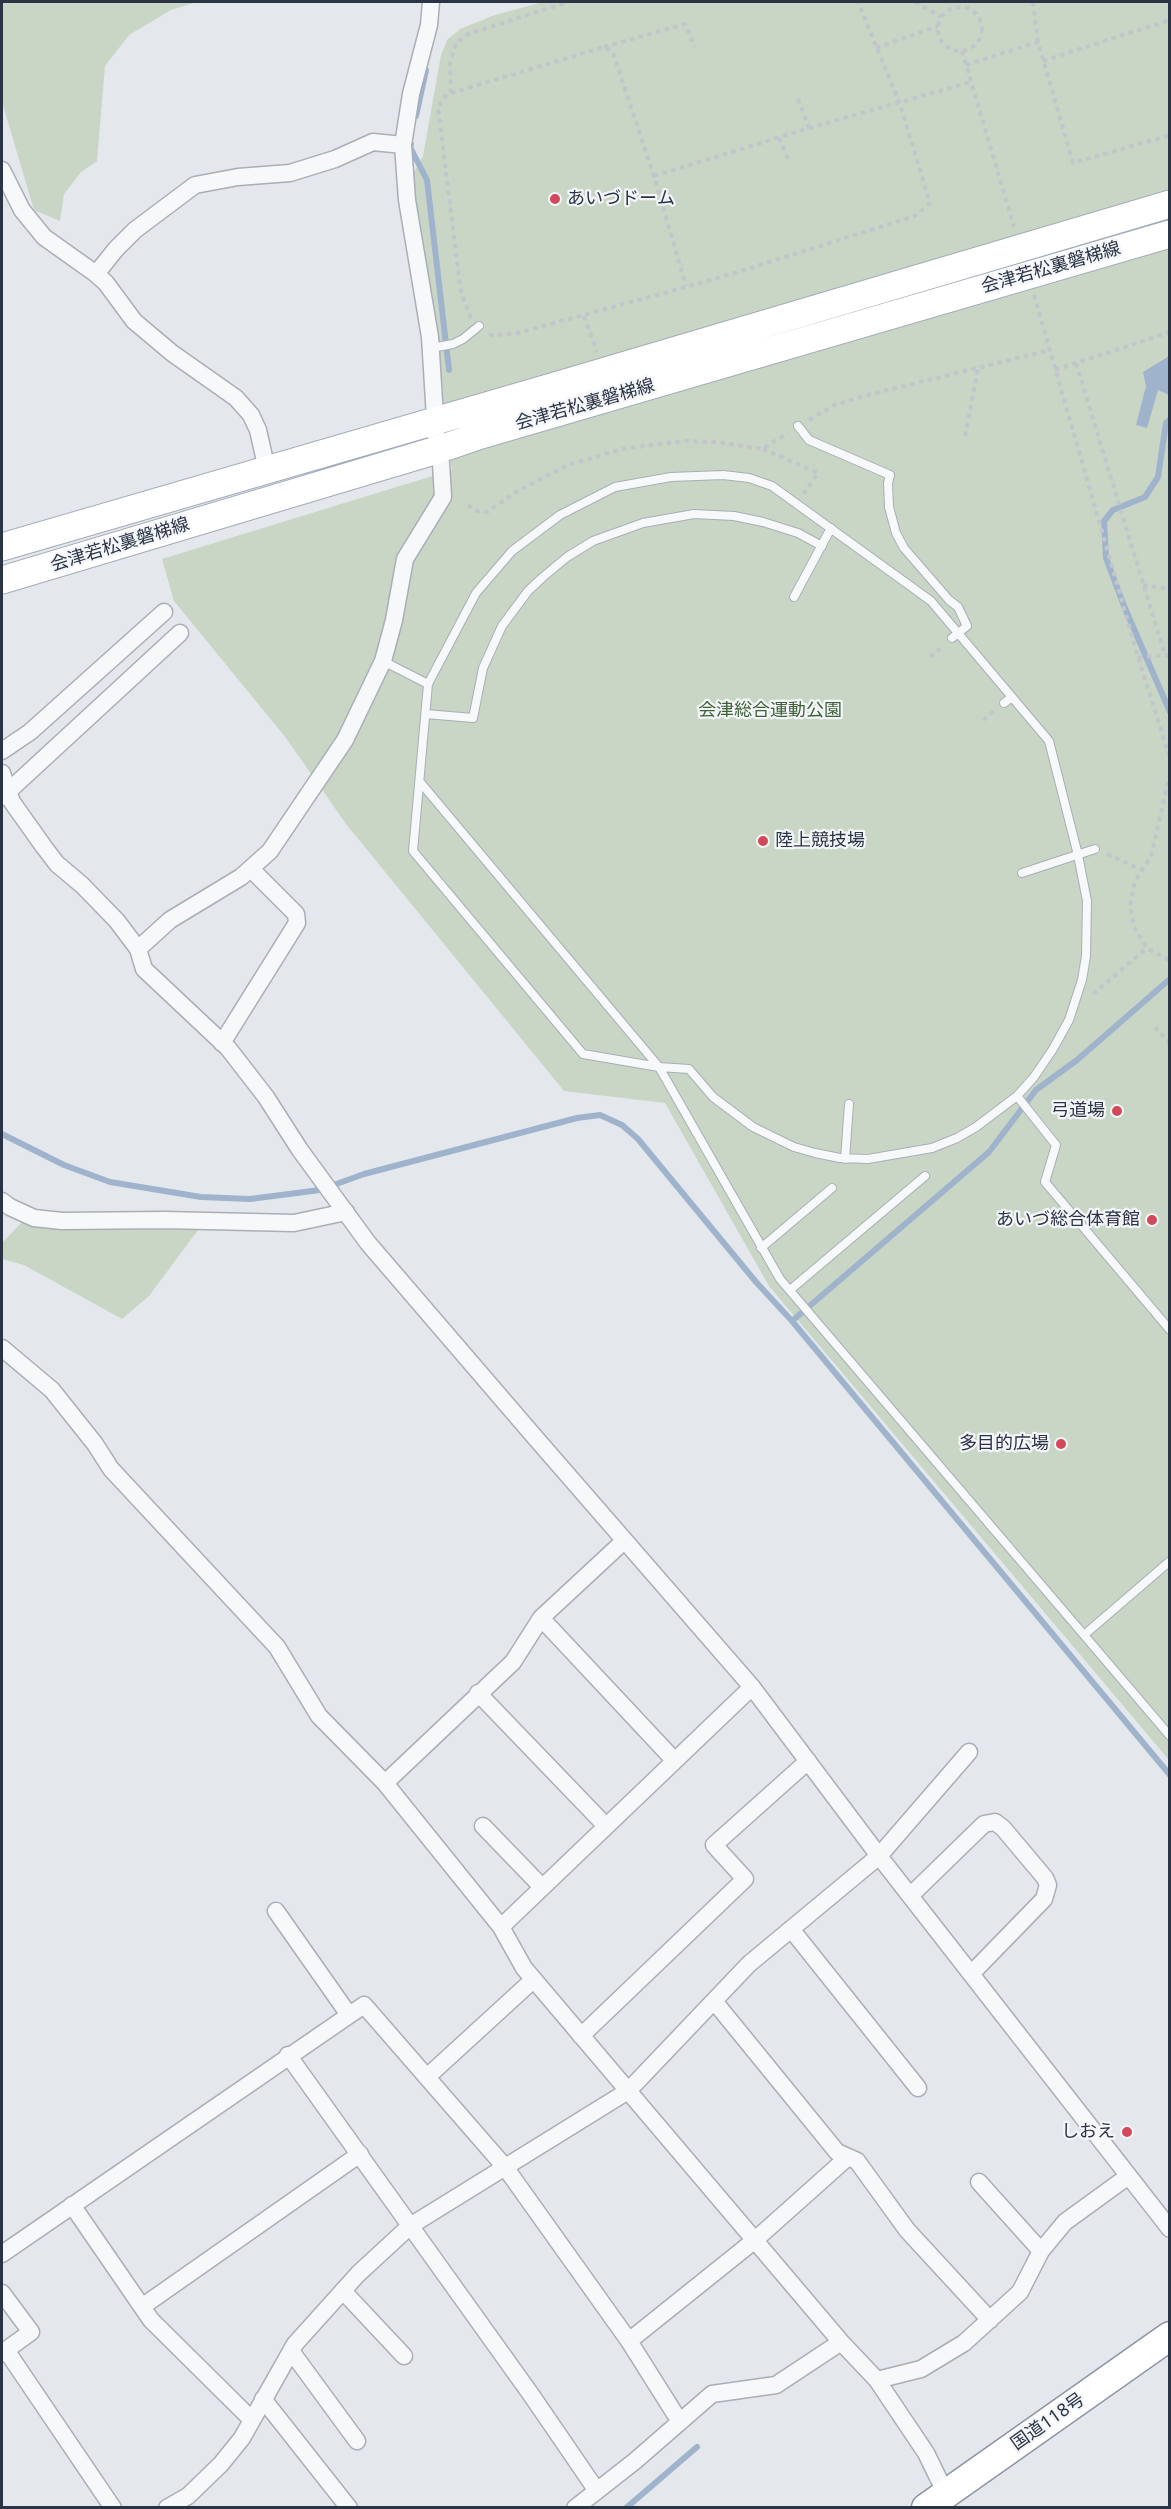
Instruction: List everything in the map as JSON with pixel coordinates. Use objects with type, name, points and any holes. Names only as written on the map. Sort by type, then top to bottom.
[{"type":"highway","name":"国道118号","points":[[936,2501],[1170,2336]]},
{"type":"main road","name":"会津若松裏磐梯線","points":[[2,547],[1170,204]]},
{"type":"main road","name":"会津若松裏磐梯線","points":[[2,580],[504,428],[1170,234]]},
{"type":"street","points":[[138,949],[170,920],[251,869],[276,842],[345,740],[382,661],[394,620],[405,559],[443,497],[441,463],[437,450],[431,348],[407,200],[403,145],[411,94],[429,25],[430,2]]},
{"type":"street","points":[[96,274],[135,230],[195,185],[238,177],[290,173],[335,159],[373,142],[403,145]]},
{"type":"street","points":[[2,170],[13,195],[30,223],[44,237],[106,283],[134,321],[193,368],[236,398],[251,415],[258,430],[267,470]]},
{"type":"street","points":[[2,751],[30,732],[164,612]]},
{"type":"street","points":[[5,795],[180,633]]},
{"type":"street","points":[[2,773],[5,795],[57,864],[82,885],[117,921],[138,949],[144,969],[222,1044],[266,1097],[300,1150],[368,1243],[624,1541],[753,1687],[879,1856],[1127,2177],[1170,2229]]},
{"type":"street","points":[[222,1044],[297,923],[296,914],[251,869]]},
{"type":"street","points":[[2,1201],[34,1218],[62,1221],[164,1220],[294,1223],[346,1212]]},
{"type":"street","points":[[2,1348],[52,1390],[89,1436],[111,1470],[277,1647],[319,1716],[385,1783],[501,1927],[533,1980],[841,2342],[877,2380],[926,2453],[936,2501]]},
{"type":"street","points":[[385,1783],[513,1662],[542,1618],[624,1541]]},
{"type":"street","points":[[542,1618],[674,1760]]},
{"type":"street","points":[[501,1927],[605,1825],[753,1687]]},
{"type":"street","points":[[478,1693],[605,1825]]},
{"type":"street","points":[[167,2508],[193,2502],[242,2438],[291,2351],[343,2291],[410,2226],[628,2091],[749,1964],[879,1856],[969,1752]]},
{"type":"street","points":[[581,2036],[745,1879],[714,1845],[808,1761]]},
{"type":"street","points":[[910,1896],[984,1824],[995,1822],[1003,1828],[1045,1878],[1048,1885],[1044,1899],[971,1974]]},
{"type":"street","points":[[483,1826],[542,1887]]},
{"type":"street","points":[[276,1911],[349,2015]]},
{"type":"street","points":[[791,1929],[918,2088]]},
{"type":"street","points":[[427,2077],[533,1980]]},
{"type":"street","points":[[714,2001],[837,2152],[858,2162],[907,2229],[990,2320]]},
{"type":"street","points":[[2,2254],[288,2055],[364,2005],[506,2167],[629,2341],[680,2422]]},
{"type":"street","points":[[288,2055],[532,2396],[597,2492]]},
{"type":"street","points":[[143,2306],[360,2154]]},
{"type":"street","points":[[629,2341],[755,2240],[848,2157]]},
{"type":"street","points":[[877,2380],[921,2369],[963,2343],[1020,2292],[1041,2251],[1065,2222],[1127,2177]]},
{"type":"street","points":[[979,2182],[1041,2251]]},
{"type":"street","points":[[72,2205],[151,2320],[252,2420]]},
{"type":"street","points":[[343,2291],[404,2356]]},
{"type":"street","points":[[2,2293],[30,2332],[4,2351],[113,2508]]},
{"type":"street","points":[[575,2508],[712,2394],[776,2385],[841,2342]]},
{"type":"street","points":[[291,2351],[357,2441]]},
{"type":"street","points":[[263,2399],[349,2508]]},
{"type":"lane","points":[[431,348],[453,344],[479,326]]},
{"type":"lane","points":[[798,426],[809,440],[890,475],[889,507],[896,533],[904,548],[949,600],[958,607],[967,626],[955,636]]},
{"type":"lane","points":[[723,475],[749,478],[772,486],[831,528],[931,601],[955,636],[1008,700],[1049,741],[1078,855],[1087,901],[1088,924],[1082,980],[1072,1012],[1044,1064],[1017,1096],[976,1127],[957,1138],[932,1148],[868,1160],[815,1153],[773,1138],[730,1112],[713,1097],[689,1069],[659,1067],[584,1054],[413,850],[428,684],[476,593],[512,551],[560,515],[615,487],[671,477],[723,475]]},
{"type":"lane","points":[[426,714],[473,718],[483,668],[502,626],[528,591],[567,557],[593,541],[643,523],[694,514],[734,516],[763,522],[798,533],[822,546]]},
{"type":"lane","points":[[794,597],[831,528]]},
{"type":"lane","points":[[382,661],[428,684]]},
{"type":"lane","points":[[420,782],[659,1067],[780,1279],[1170,1736]]},
{"type":"lane","points":[[1022,873],[1095,849]]},
{"type":"lane","points":[[1017,1096],[1056,1145],[1045,1182],[1170,1330]]},
{"type":"lane","points":[[845,1158],[849,1104]]},
{"type":"lane","points":[[790,1290],[925,1176]]},
{"type":"lane","points":[[761,1248],[832,1188]]},
{"type":"lane","points":[[1084,1635],[1170,1561]]},
{"type":"path","points":[[452,93],[450,64],[456,43],[468,34],[568,2]]},
{"type":"path","points":[[915,2],[941,17]]},
{"type":"path","points":[[968,8],[972,2]]},
{"type":"path","points":[[1033,2],[1038,42],[1073,163],[1170,135]]},
{"type":"path","points":[[695,47],[685,24],[452,93],[443,98],[438,108],[461,293],[470,317],[488,335],[514,334],[722,277],[915,216],[930,203],[900,104],[860,3]]},
{"type":"path","points":[[958,7],[968,8],[981,22],[982,32],[979,41],[971,48],[962,51],[952,50],[939,36],[938,26],[941,17],[949,10],[958,7]]},
{"type":"path","points":[[1043,61],[1170,20]]},
{"type":"path","points":[[876,48],[938,26]]},
{"type":"path","points":[[966,64],[1038,42]]},
{"type":"path","points":[[601,48],[612,50],[615,56],[654,176],[686,286]]},
{"type":"path","points":[[962,51],[1017,238]]},
{"type":"path","points":[[654,176],[809,128],[971,82]]},
{"type":"path","points":[[798,99],[809,128]]},
{"type":"path","points":[[779,138],[789,161]]},
{"type":"path","points":[[1033,294],[1138,657],[1170,758]]},
{"type":"path","points":[[584,316],[598,354]]},
{"type":"path","points":[[1055,370],[1170,332]]},
{"type":"path","points":[[762,449],[834,405],[1050,350]]},
{"type":"path","points":[[1077,363],[1143,585],[1167,655],[1138,657]]},
{"type":"path","points":[[965,435],[978,369]]},
{"type":"path","points":[[468,505],[477,511],[487,512],[518,491],[568,465],[630,448],[683,441],[716,442],[762,449],[818,473],[797,502]]},
{"type":"path","points":[[1143,585],[1170,589]]},
{"type":"path","points":[[1170,773],[1150,857],[1135,881],[1130,906],[1134,927],[1147,948],[1170,961]]},
{"type":"path","points":[[1095,849],[1142,870]]},
{"type":"path","points":[[1072,1012],[1147,948]]},
{"type":"path","points":[[1155,1028],[1170,1044]]},
{"type":"green space","points":[[2,2],[197,2],[171,10],[129,35],[105,66],[97,161],[81,172],[64,194],[60,221],[34,210],[2,102]]},
{"type":"green space","name":"会津総合運動公園","points":[[543,2],[1169,2],[1169,1760],[769,1286],[665,1103],[564,1091],[346,824],[286,738],[174,601],[162,559],[452,470],[436,381],[413,174],[423,156],[441,55],[447,40],[460,29],[495,15]]},
{"type":"green space","points":[[23,1221],[52,1229],[201,1226],[149,1296],[122,1319],[24,1265],[2,1259],[2,1243]]},
{"type":"water","points":[[1169,356],[1169,395],[1158,390],[1147,428],[1136,425],[1146,386],[1143,372]]},
{"type":"waterway","points":[[416,116],[426,70]]},
{"type":"waterway","points":[[411,144],[410,147],[427,180],[449,370]]},
{"type":"waterway","points":[[1170,419],[1166,423],[1158,477],[1145,497],[1113,510],[1104,521],[1106,558],[1170,712]]},
{"type":"waterway","points":[[792,1321],[989,1152],[1036,1090],[1077,1060],[1170,979]]},
{"type":"waterway","points":[[2,1134],[64,1165],[110,1182],[201,1197],[250,1199],[320,1190],[364,1174],[577,1118],[600,1115],[622,1125],[638,1139],[756,1282],[792,1321],[1170,1775]]},
{"type":"waterway","points":[[626,2508],[697,2447]]},
{"type":"place","name":"あいづドーム","points":[[555,199]]},
{"type":"place","name":"陸上競技場","points":[[763,841]]},
{"type":"place","name":"弓道場","points":[[1117,1111]]},
{"type":"place","name":"あいづ総合体育館","points":[[1152,1220]]},
{"type":"place","name":"多目的広場","points":[[1061,1444]]},
{"type":"place","name":"しおえ","points":[[1127,2132]]}]
